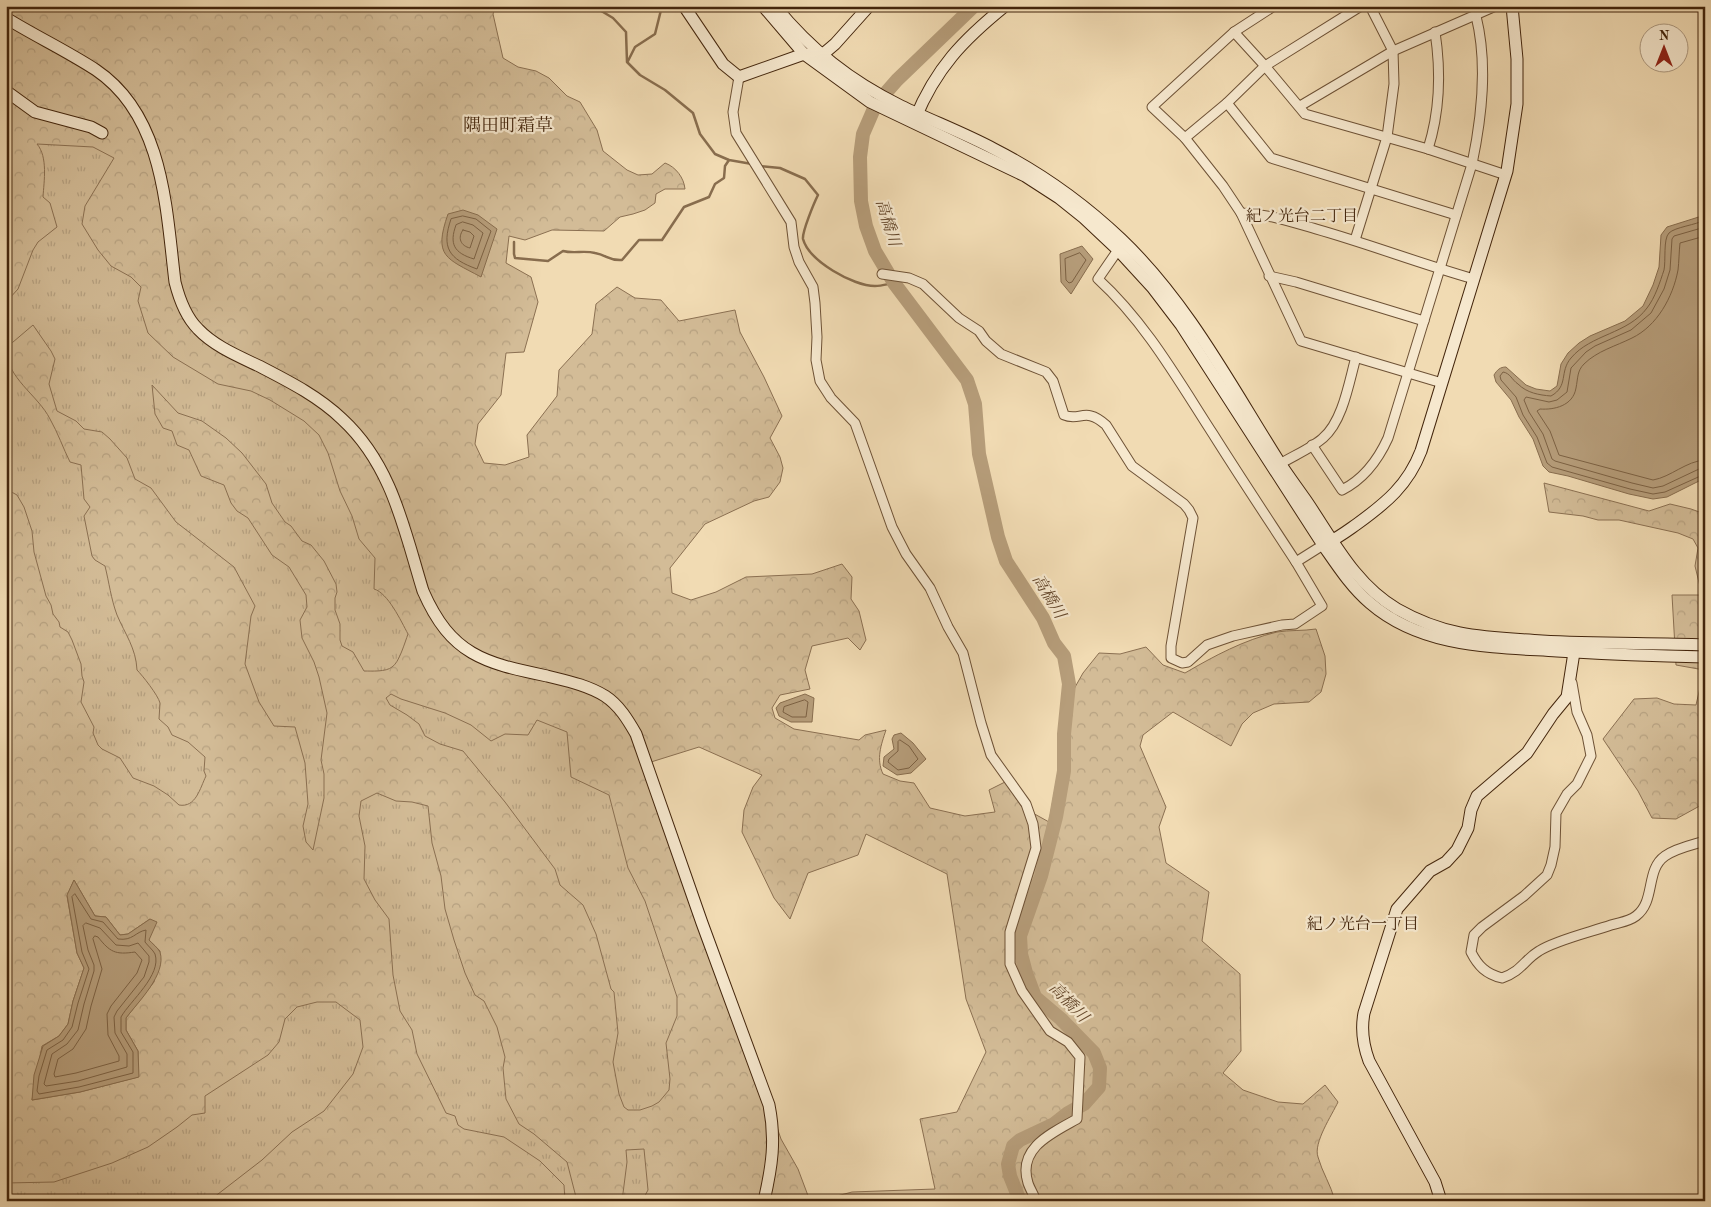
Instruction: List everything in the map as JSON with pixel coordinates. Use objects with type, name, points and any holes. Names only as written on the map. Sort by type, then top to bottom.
[{"type":"street","points":[[684,6],[723,64],[739,77]]},
{"type":"street","points":[[763,6],[804,54],[873,97],[900,111],[993,148],[1032,169],[1079,202],[1125,242],[1165,288],[1191,322],[1328,542],[1343,574],[1371,604],[1394,619],[1422,633],[1447,641],[1485,647],[1705,645]]},
{"type":"street","points":[[775,6],[801,37],[873,97]]},
{"type":"street","points":[[739,77],[804,54],[822,55],[836,44],[869,6]]},
{"type":"street","points":[[916,118],[931,86],[947,61],[970,35],[1005,6]]},
{"type":"street","points":[[1274,6],[1234,32],[1152,107],[1185,138],[1223,186],[1241,213],[1301,341],[1442,383]]},
{"type":"street","points":[[1185,138],[1227,103],[1265,66],[1361,6]]},
{"type":"street","points":[[1355,240],[1387,138],[1394,84],[1393,51],[1370,6]]},
{"type":"street","points":[[1300,106],[1393,51],[1496,6]]},
{"type":"street","points":[[1296,562],[1377,510],[1404,484],[1417,462],[1506,175],[1515,127],[1517,104],[1517,59],[1512,6]]},
{"type":"street","points":[[1312,445],[1342,490],[1366,473],[1388,438],[1472,164],[1478,131],[1482,89],[1482,46],[1476,16]]},
{"type":"street","points":[[6,18],[96,70],[112,83],[133,108],[154,150],[162,183],[176,287],[188,316],[198,329],[233,354],[301,388],[321,401],[343,419],[362,440],[392,491],[422,591],[440,623],[453,639],[466,650],[484,660],[504,667],[571,681],[592,690],[615,704],[629,722],[636,734],[702,923],[769,1105],[773,1124],[774,1146],[764,1201]]},
{"type":"street","points":[[1234,32],[1305,114],[1428,149],[1506,175]]},
{"type":"street","points":[[1428,149],[1434,131],[1438,94],[1435,32]]},
{"type":"street","points":[[739,77],[733,112],[736,133],[791,222],[794,247],[799,262],[813,287],[816,311],[816,360],[820,381],[831,398],[855,423],[892,527],[906,554],[930,588],[948,627],[963,653],[991,755],[1026,804],[1033,824],[1036,848],[1010,932],[1010,964],[1022,991],[1050,1031],[1068,1042],[1080,1057],[1077,1119],[1036,1145],[1028,1155],[1026,1166],[1027,1183],[1036,1201]]},
{"type":"street","points":[[6,91],[35,112],[91,127],[102,133]]},
{"type":"street","points":[[1227,103],[1271,158],[1456,215]]},
{"type":"street","points":[[916,118],[1025,176],[1071,208],[1118,250],[1152,287],[1181,325],[1328,542]]},
{"type":"street","points":[[1241,213],[1262,214],[1355,240],[1474,279]]},
{"type":"street","points":[[882,274],[909,278],[923,284],[959,318],[979,331],[986,341],[1002,354],[1046,372],[1053,381],[1064,415],[1069,417],[1092,415],[1100,420],[1106,425],[1132,466],[1184,504],[1189,510],[1193,518],[1171,646],[1171,658],[1182,663],[1188,662],[1207,645],[1233,636],[1295,624],[1322,606],[1296,562],[1150,337],[1115,294],[1098,279],[1118,250]]},
{"type":"street","points":[[1269,276],[1296,282],[1424,321]]},
{"type":"street","points":[[1280,464],[1324,438],[1336,421],[1356,357]]},
{"type":"street","points":[[1574,647],[1705,657]]},
{"type":"street","points":[[1441,1201],[1435,1182],[1369,1061],[1363,1036],[1362,1024],[1364,1013],[1397,909],[1430,871],[1446,862],[1457,850],[1468,828],[1471,810],[1477,796],[1528,753],[1567,696],[1574,647]]},
{"type":"street","points":[[1571,678],[1575,706],[1579,720],[1587,735],[1591,756],[1576,784],[1567,794],[1556,813],[1555,848],[1547,874],[1524,896],[1482,926],[1474,935],[1471,952],[1480,967],[1486,972],[1502,978],[1521,968],[1530,958],[1547,947],[1628,921],[1644,909],[1648,902],[1657,866],[1664,856],[1676,850],[1705,841]]},
{"type":"green space","points":[[6,6],[496,6],[493,14],[503,58],[518,67],[536,71],[549,78],[567,96],[580,102],[597,130],[603,151],[627,170],[638,175],[652,174],[665,163],[679,173],[685,189],[665,189],[656,194],[655,203],[645,210],[620,217],[604,231],[552,230],[525,240],[509,236],[506,263],[531,277],[538,302],[524,352],[506,353],[501,395],[478,424],[475,444],[484,463],[505,465],[529,457],[527,435],[557,396],[559,370],[592,334],[596,304],[617,287],[635,298],[661,300],[679,321],[735,310],[740,332],[782,416],[770,438],[780,457],[783,468],[780,482],[769,497],[754,501],[705,524],[670,568],[672,593],[691,600],[716,592],[746,577],[812,574],[842,564],[852,577],[851,599],[859,611],[866,640],[860,650],[848,638],[812,646],[805,670],[810,689],[780,695],[772,708],[775,718],[794,729],[859,740],[865,735],[886,730],[880,757],[883,774],[900,781],[914,783],[930,808],[965,816],[995,812],[989,790],[1005,782],[1022,807],[1049,822],[1058,772],[1061,712],[1083,673],[1099,653],[1120,654],[1146,647],[1163,665],[1185,673],[1253,639],[1282,631],[1316,629],[1325,656],[1326,674],[1321,692],[1309,702],[1274,704],[1253,713],[1242,724],[1231,746],[1173,712],[1143,735],[1140,746],[1166,807],[1159,827],[1166,863],[1209,892],[1202,941],[1240,974],[1241,1051],[1223,1073],[1243,1090],[1278,1102],[1303,1104],[1325,1085],[1338,1102],[1318,1144],[1317,1151],[1335,1201],[818,1201],[852,1192],[935,1189],[920,1119],[957,1112],[986,1052],[966,999],[947,874],[866,834],[858,855],[808,873],[790,919],[774,898],[742,832],[744,810],[753,787],[762,775],[699,747],[651,762],[781,1139],[798,1169],[810,1201],[642,1201],[648,1190],[644,1149],[626,1150],[627,1162],[622,1201],[577,1201],[567,1162],[519,1124],[506,1099],[503,1068],[505,1057],[497,1027],[484,1001],[475,995],[465,973],[445,909],[441,876],[432,843],[428,806],[396,801],[377,793],[361,801],[359,816],[365,846],[364,879],[375,900],[389,919],[393,975],[400,1011],[412,1030],[417,1054],[446,1113],[455,1116],[458,1125],[464,1129],[504,1137],[540,1161],[564,1185],[565,1201],[209,1201],[262,1160],[292,1132],[324,1111],[353,1074],[363,1047],[360,1020],[336,1002],[317,1002],[297,1007],[285,1019],[279,1042],[268,1055],[205,1096],[205,1113],[192,1115],[148,1147],[112,1163],[54,1182],[6,1183],[6,489],[17,495],[24,507],[32,531],[34,552],[46,596],[60,627],[68,632],[81,664],[84,682],[81,702],[94,727],[93,733],[98,745],[120,758],[133,778],[154,786],[179,805],[190,803],[197,796],[206,776],[204,771],[205,757],[188,742],[172,735],[168,727],[159,719],[159,699],[137,670],[132,648],[115,609],[105,566],[92,556],[84,516],[90,507],[84,499],[81,465],[70,462],[45,410],[11,368],[7,359],[6,348],[33,325],[55,359],[49,384],[57,411],[76,421],[84,429],[102,432],[110,439],[127,458],[135,479],[151,488],[176,522],[234,567],[255,606],[251,616],[245,664],[259,702],[274,726],[295,727],[305,763],[308,804],[303,826],[306,842],[313,850],[324,798],[324,774],[321,760],[327,713],[314,662],[302,638],[300,620],[307,607],[306,595],[289,567],[272,555],[248,518],[237,511],[231,503],[224,485],[201,476],[189,450],[177,445],[172,431],[163,428],[155,414],[152,385],[178,413],[202,421],[226,438],[242,453],[266,484],[272,503],[285,522],[291,526],[302,541],[311,545],[324,561],[336,584],[335,610],[340,624],[342,646],[353,652],[364,671],[389,669],[395,665],[408,634],[389,602],[374,589],[375,558],[359,539],[352,516],[340,491],[328,453],[319,435],[304,421],[270,400],[251,391],[218,384],[173,357],[148,333],[138,301],[141,287],[131,277],[111,266],[98,250],[82,224],[85,206],[114,158],[93,147],[37,144],[44,162],[43,197],[50,203],[57,227],[38,242],[18,289],[8,300],[6,299]],"holes":[[[391,694],[445,713],[471,725],[491,741],[505,734],[528,735],[537,720],[567,732],[571,777],[609,795],[628,868],[645,901],[677,997],[677,1016],[666,1043],[670,1079],[669,1090],[659,1102],[640,1110],[628,1110],[624,1107],[619,1094],[613,1062],[618,1033],[614,992],[611,989],[596,934],[583,905],[560,885],[555,869],[505,802],[463,751],[440,744],[425,736],[419,724],[390,705],[386,698]],[[74,880],[95,916],[106,917],[120,935],[128,934],[150,919],[149,940],[160,951],[154,982],[126,1018],[126,1030],[138,1051],[138,1077],[80,1092],[32,1100],[42,1046],[59,1036],[68,1024],[73,1001],[84,968],[77,953],[67,896]]]},
{"type":"green space","points":[[6,101],[145,138],[298,392],[560,684],[707,951],[660,1201],[6,1201]]},
{"type":"green space","points":[[1544,483],[1649,511],[1670,504],[1705,514],[1705,803],[1676,819],[1652,818],[1638,791],[1603,739],[1634,699],[1657,698],[1674,704],[1696,705],[1704,670],[1676,665],[1672,595],[1702,595],[1695,566],[1698,548],[1693,539],[1678,533],[1619,520],[1598,520],[1583,516],[1549,512]]},
{"type":"water","points":[[463,210],[478,215],[497,229],[481,277],[451,260],[443,248],[442,239],[448,214]]},
{"type":"water","points":[[1705,215],[1705,478],[1667,497],[1653,499],[1549,472],[1543,466],[1533,439],[1511,400],[1496,382],[1494,375],[1499,369],[1506,367],[1526,385],[1536,389],[1550,391],[1557,386],[1561,364],[1568,353],[1590,336],[1625,321],[1643,306],[1659,267],[1661,235],[1667,227]]},
{"type":"water","points":[[1082,246],[1093,259],[1071,294],[1061,282],[1060,254]]},
{"type":"water","points":[[805,694],[814,698],[812,722],[791,722],[779,716],[776,708],[780,703]]},
{"type":"water","points":[[901,733],[913,743],[926,759],[911,773],[897,775],[883,766],[884,757],[894,749],[892,739],[894,735]]},
{"type":"water","points":[[74,880],[95,916],[106,917],[120,935],[128,934],[150,919],[157,922],[149,940],[160,952],[159,969],[144,996],[126,1018],[126,1030],[138,1051],[139,1077],[80,1092],[32,1100],[34,1075],[43,1046],[59,1036],[68,1024],[73,1001],[84,968],[77,953],[67,895]]},
{"type":"waterway","points":[[593,6],[613,18],[626,32],[627,62],[640,75],[665,90],[693,113],[700,134],[715,154],[729,160],[752,164]]},
{"type":"waterway","points":[[628,61],[635,47],[655,34],[662,6]]},
{"type":"waterway","name":"高橋川","points":[[974,6],[897,80],[876,104],[863,134],[860,157],[861,201],[866,226],[875,251],[894,283],[967,380],[975,404],[979,454],[998,537],[1006,561],[1043,618],[1054,643],[1064,656],[1069,684],[1064,734],[1064,771],[1056,817],[1041,876],[1020,936],[1021,954],[1035,997],[1061,1019],[1094,1053],[1100,1068],[1099,1087],[1084,1104],[1054,1124],[1020,1140],[1013,1146],[1008,1164],[1010,1176],[1020,1201]]},
{"type":"waterway","points":[[514,242],[515,258],[548,261],[563,251],[591,252],[614,260],[622,260],[639,240],[662,240],[684,207],[709,197],[715,184],[724,178],[725,166],[729,160]]},
{"type":"waterway","points":[[760,166],[780,168],[805,179],[818,195],[806,224],[803,239],[814,256],[823,264],[844,277],[866,285],[877,286],[894,283]]},
{"type":"district","name":"隅田町霜草","points":[[508,126]]},
{"type":"district","name":"紀ノ光台二丁目","points":[[1302,217]]},
{"type":"district","name":"紀ノ光台一丁目","points":[[1363,925]]}]
